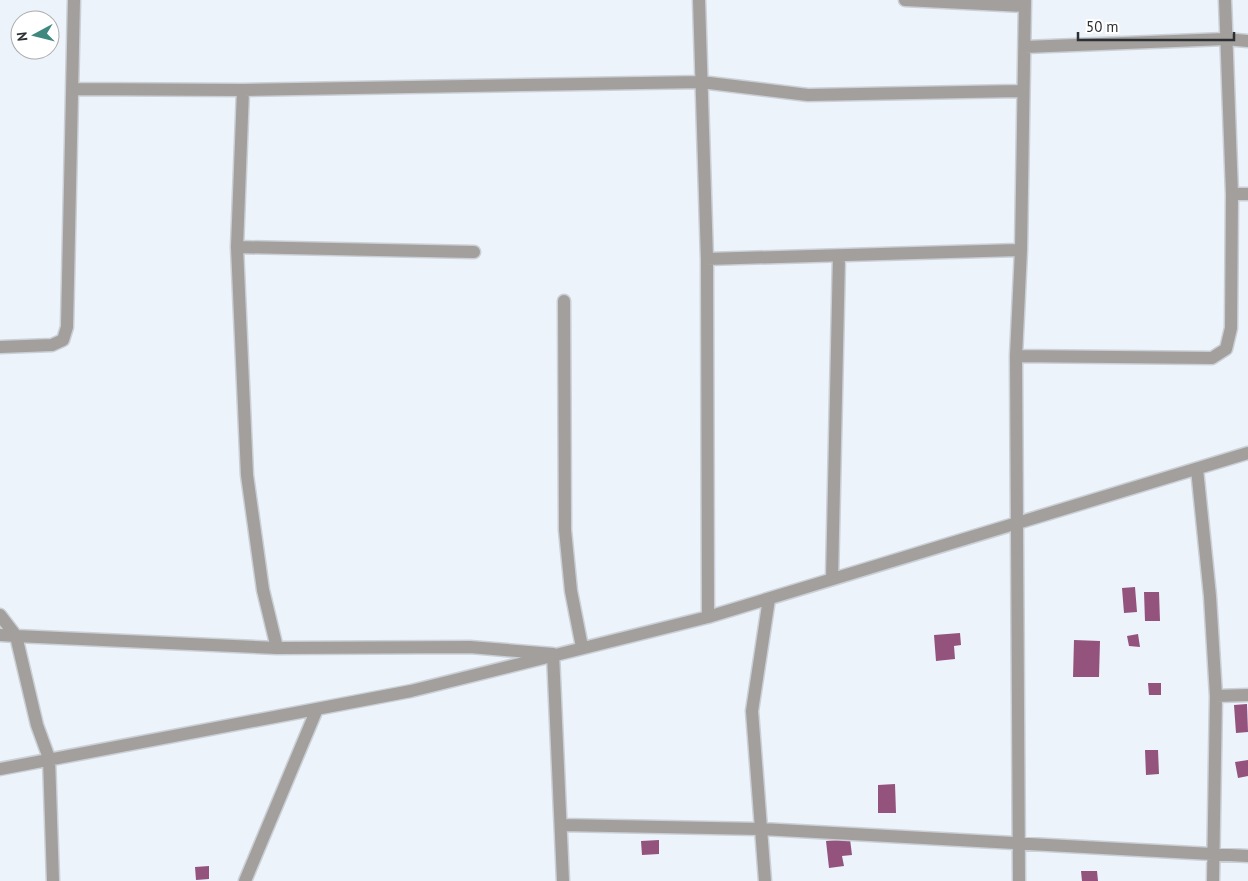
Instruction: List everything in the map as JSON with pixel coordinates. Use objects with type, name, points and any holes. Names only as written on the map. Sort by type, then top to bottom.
[{"type":"street","points":[[0,347],[52,345],[63,340],[67,327],[74,0]]},
{"type":"street","points":[[699,0],[707,259],[708,617]]},
{"type":"street","points":[[905,0],[1025,3],[1022,91],[1021,250],[1016,356],[1019,881]]},
{"type":"street","points":[[1016,356],[1212,358],[1226,349],[1232,328],[1232,194],[1225,0]]},
{"type":"street","points":[[1024,47],[1225,39],[1248,41]]},
{"type":"street","points":[[72,89],[242,90],[701,82],[808,95],[1022,91]]},
{"type":"street","points":[[242,90],[237,247],[247,475],[263,590],[277,648]]},
{"type":"street","points":[[1232,194],[1248,194]]},
{"type":"street","points":[[237,247],[474,252]]},
{"type":"street","points":[[707,259],[1021,250]]},
{"type":"street","points":[[832,579],[839,256]]},
{"type":"street","points":[[564,301],[565,530],[571,591],[582,648]]},
{"type":"street","points":[[0,769],[49,758],[410,691],[708,617],[1248,453]]},
{"type":"street","points":[[1197,469],[1210,596],[1216,696],[1213,881]]},
{"type":"street","points":[[765,881],[752,711],[769,598]]},
{"type":"street","points":[[0,615],[16,636],[37,725],[49,758],[53,881]]},
{"type":"street","points":[[0,635],[277,648],[418,646],[553,654]]},
{"type":"street","points":[[553,654],[563,881]]},
{"type":"street","points":[[1216,696],[1248,695]]},
{"type":"street","points":[[245,881],[317,709]]},
{"type":"street","points":[[562,825],[760,829],[1248,856]]},
{"type":"building","points":[[1135,587],[1137,612],[1124,613],[1122,588]]},
{"type":"building","points":[[1144,592],[1159,592],[1160,621],[1145,621]]},
{"type":"building","points":[[960,633],[961,645],[954,646],[955,659],[936,661],[934,635]]},
{"type":"building","points":[[1138,634],[1140,647],[1129,646],[1127,636]]},
{"type":"building","points":[[1074,640],[1100,641],[1099,677],[1073,677]]},
{"type":"building","points":[[1148,683],[1161,683],[1161,695],[1149,695]]},
{"type":"building","points":[[1247,704],[1248,732],[1236,733],[1234,705]]},
{"type":"building","points":[[1145,750],[1158,750],[1159,774],[1146,775]]},
{"type":"building","points":[[1248,760],[1248,776],[1238,778],[1235,762]]},
{"type":"building","points":[[895,784],[896,813],[878,813],[878,785]]},
{"type":"building","points":[[850,839],[852,855],[842,856],[844,866],[829,868],[826,841]]},
{"type":"building","points":[[659,840],[659,854],[642,855],[641,841]]},
{"type":"building","points":[[209,866],[209,879],[196,880],[195,867]]},
{"type":"building","points":[[1081,871],[1097,871],[1098,881],[1082,881]]}]
